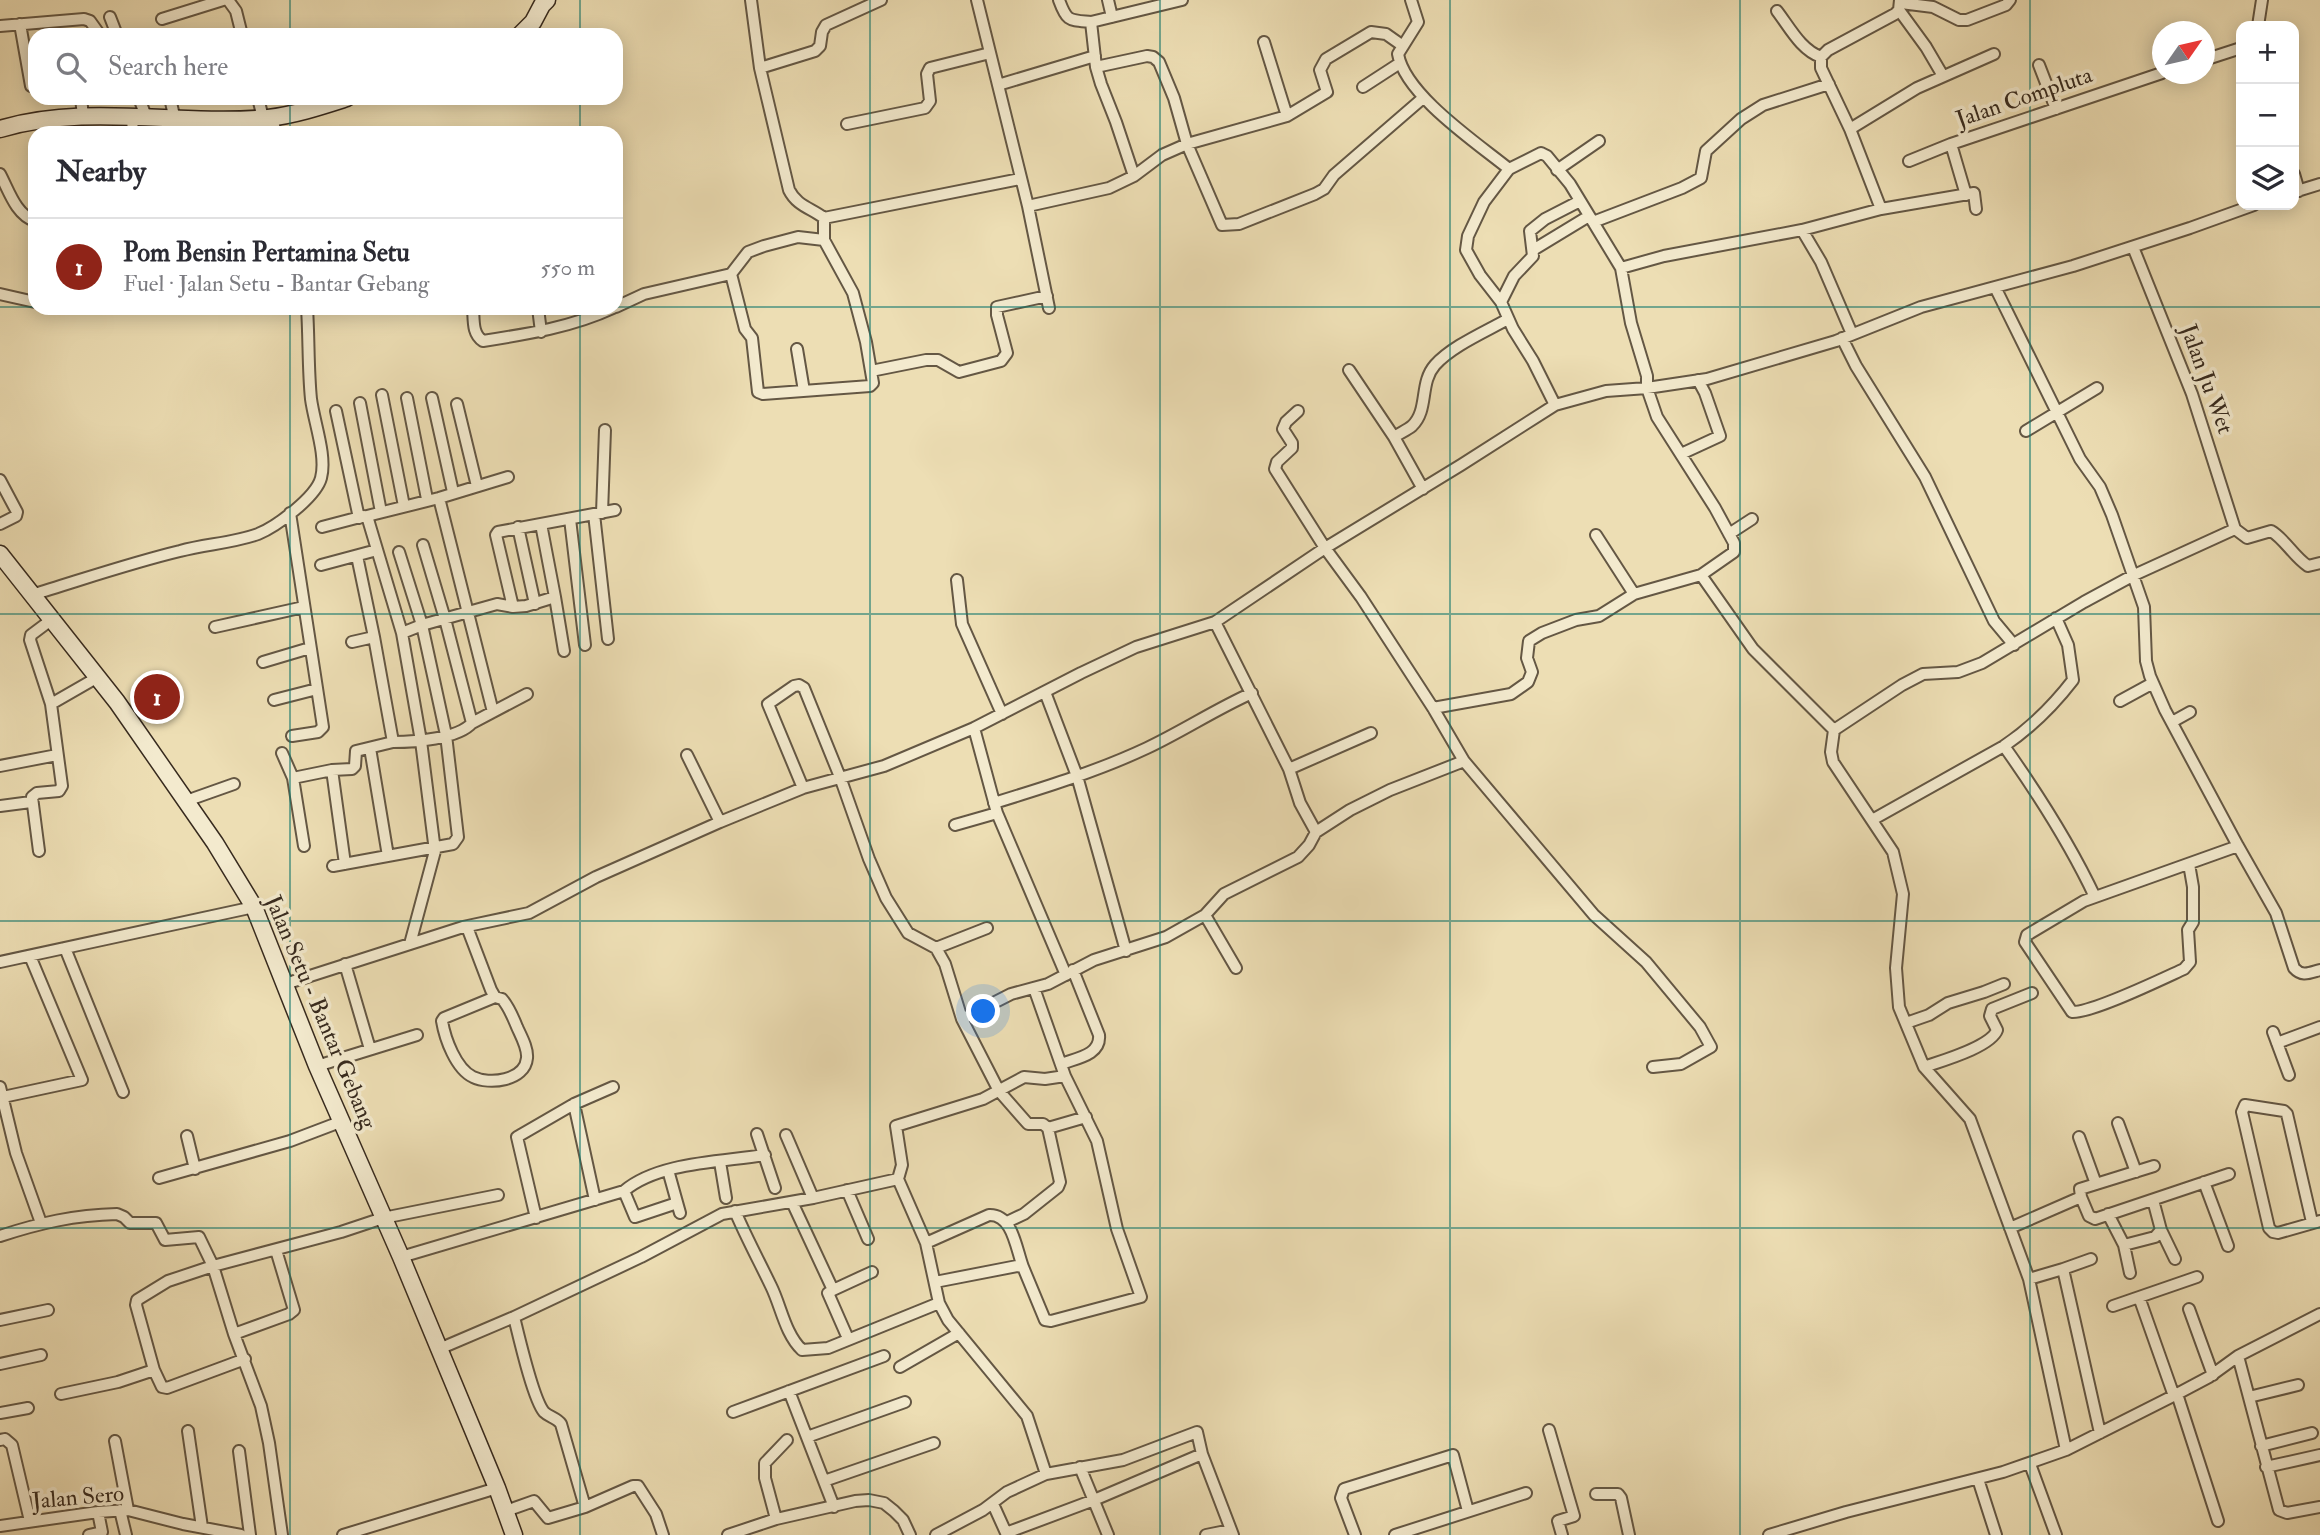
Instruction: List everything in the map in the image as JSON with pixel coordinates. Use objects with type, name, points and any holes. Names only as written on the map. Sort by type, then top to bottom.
[{"type":"main road","points":[[527,28],[543,2]]},
{"type":"main road","points":[[0,129],[44,119],[83,116],[137,123],[174,120],[199,126],[230,126],[270,123],[325,105]]},
{"type":"main road","name":"Jalan Setu - Bantar Gebang","points":[[0,554],[6,574],[31,595],[98,677],[215,843],[254,907],[340,1122],[401,1257],[514,1535]]},
{"type":"street","points":[[162,19],[223,0]]},
{"type":"street","points":[[228,0],[236,11],[240,28]]},
{"type":"street","points":[[751,0],[760,68],[789,190],[794,199],[803,206],[824,218],[1020,179]]},
{"type":"street","points":[[760,68],[815,51],[820,46],[826,25],[881,0]]},
{"type":"street","points":[[978,0],[1028,206],[1049,308]]},
{"type":"street","points":[[1059,0],[1065,17],[1091,22],[1112,17],[1139,5],[1182,0]]},
{"type":"street","points":[[1108,0],[1112,17]]},
{"type":"street","points":[[1411,0],[1418,22],[1398,54],[1414,88],[1509,169]]},
{"type":"street","points":[[1900,4],[1933,7],[1957,20],[1967,20],[2006,5],[2010,0]]},
{"type":"street","points":[[2259,21],[2262,0]]},
{"type":"street","points":[[1881,209],[1850,129],[1821,68],[1821,57],[1828,50],[1895,15],[1900,4]]},
{"type":"street","points":[[1900,4],[1943,76]]},
{"type":"street","points":[[1777,11],[1805,48],[1811,54],[1821,57]]},
{"type":"street","points":[[110,16],[114,28]]},
{"type":"street","points":[[0,26],[84,19],[90,21],[96,28]]},
{"type":"street","points":[[1091,22],[1096,62],[1134,176]]},
{"type":"street","points":[[20,24],[28,74]]},
{"type":"street","points":[[1028,206],[1109,188],[1134,176],[1162,155],[1187,144],[1287,116],[1327,92],[1320,70],[1326,59],[1371,33],[1386,34],[1403,46]]},
{"type":"street","points":[[1264,42],[1287,116]]},
{"type":"street","points":[[2215,56],[2236,50]]},
{"type":"street","points":[[846,124],[925,108],[930,102],[927,74],[930,68],[990,53]]},
{"type":"street","points":[[1850,129],[1917,88],[1994,54]]},
{"type":"street","points":[[998,85],[1096,62],[1147,55],[1153,57],[1159,62],[1174,98],[1187,144],[1222,225],[1239,224],[1324,189],[1334,175],[1423,98]]},
{"type":"street","points":[[1363,88],[1400,63]]},
{"type":"street","points":[[2039,65],[2056,109]]},
{"type":"street","name":"Jalan Compluta","points":[[1976,209],[1974,193],[1966,195],[1951,144],[2152,76]]},
{"type":"street","points":[[1533,250],[1591,219],[1682,188],[1701,178],[1706,151],[1741,119],[1763,106],[1829,84]]},
{"type":"street","points":[[82,105],[83,116]]},
{"type":"street","points":[[137,123],[138,105]]},
{"type":"street","points":[[171,105],[174,120]]},
{"type":"street","points":[[261,105],[270,123]]},
{"type":"street","points":[[1557,170],[1599,141]]},
{"type":"street","points":[[1909,161],[1951,144]]},
{"type":"street","points":[[1433,708],[1511,694],[1528,682],[1532,672],[1527,658],[1529,641],[1576,620],[1599,616],[1634,594],[1701,575],[1734,552],[1734,543],[1729,534],[1657,417],[1631,323],[1621,268],[1570,184],[1547,156],[1541,153],[1509,169],[1483,202],[1465,245],[1480,275],[1502,302],[1508,319],[1555,405]]},
{"type":"street","points":[[0,174],[20,212],[28,218]]},
{"type":"street","points":[[2299,190],[2320,184]]},
{"type":"street","points":[[1621,268],[1664,256],[1802,230],[1881,209],[1966,195]]},
{"type":"street","points":[[1502,302],[1514,276],[1533,256],[1530,231],[1545,219],[1580,201]]},
{"type":"street","points":[[285,984],[467,927],[529,913],[596,877],[720,822],[803,788],[884,766],[974,728],[1136,647],[1215,622],[1325,548],[1555,405],[1606,391],[1698,380],[1847,336],[1921,307],[2133,247],[2240,210]]},
{"type":"street","points":[[731,274],[745,328],[752,338],[758,392],[763,394],[870,386],[873,383],[866,342],[853,293],[824,240],[824,218]]},
{"type":"street","points":[[1802,230],[1821,262],[1856,366],[1925,477],[1994,621],[2014,645]]},
{"type":"street","points":[[623,303],[644,294],[731,274],[748,252],[764,246],[798,237],[824,240]]},
{"type":"street","name":"Jalan Ju Wet","points":[[2133,247],[2192,394],[2235,529]]},
{"type":"street","points":[[1995,287],[2080,460],[2100,488],[2112,515],[2144,607],[2146,661],[2153,683],[2276,913],[2294,968],[2298,973],[2305,974],[2320,970]]},
{"type":"street","points":[[0,295],[28,301]]},
{"type":"street","points":[[871,371],[926,360],[937,360],[959,372],[1001,362],[1007,353],[997,307],[1047,296]]},
{"type":"street","points":[[31,595],[153,558],[261,533],[290,513],[317,487],[322,473],[322,461],[310,386],[307,315]]},
{"type":"street","points":[[473,315],[474,331],[483,341],[541,332],[598,315]]},
{"type":"street","points":[[538,315],[541,332]]},
{"type":"street","points":[[1394,437],[1412,426],[1420,415],[1423,389],[1434,366],[1464,343],[1508,319]]},
{"type":"street","points":[[797,349],[804,391]]},
{"type":"street","points":[[1349,370],[1394,437],[1423,489]]},
{"type":"street","points":[[1681,454],[1720,436],[1698,380]]},
{"type":"street","points":[[2026,431],[2096,388]]},
{"type":"street","points":[[383,396],[404,506]]},
{"type":"street","points":[[407,398],[433,499],[470,612],[493,712]]},
{"type":"street","points":[[432,398],[453,492]]},
{"type":"street","points":[[360,403],[380,512]]},
{"type":"street","points":[[457,404],[477,486]]},
{"type":"street","points":[[336,411],[363,517],[377,550],[402,634],[421,741],[435,848],[410,944]]},
{"type":"street","points":[[1298,411],[1286,422],[1283,429],[1292,443],[1292,448],[1277,462],[1275,469],[1325,548],[1361,597],[1464,761],[1594,915],[1646,962],[1700,1027],[1711,1046],[1681,1064],[1653,1067]]},
{"type":"street","points":[[605,430],[598,513],[608,639]]},
{"type":"street","points":[[322,527],[508,477]]},
{"type":"street","points":[[0,480],[17,512],[16,516],[0,524]]},
{"type":"street","points":[[513,607],[496,535],[518,527],[615,510]]},
{"type":"street","points":[[290,513],[321,730],[292,736]]},
{"type":"street","points":[[570,519],[585,645]]},
{"type":"street","points":[[1729,534],[1752,519]]},
{"type":"street","points":[[541,524],[564,651]]},
{"type":"street","points":[[518,527],[535,604]]},
{"type":"street","points":[[2066,1450],[2028,1279],[1970,1119],[1924,1067],[1899,1007],[1896,968],[1903,894],[1893,852],[1831,757],[1835,730],[1923,674],[1958,672],[1982,663],[2132,576],[2235,529],[2247,538],[2271,531],[2303,563],[2308,566],[2320,563]]},
{"type":"street","points":[[1596,535],[1634,594]]},
{"type":"street","points":[[423,545],[472,723]]},
{"type":"street","points":[[321,565],[377,550]]},
{"type":"street","points":[[333,866],[453,844],[458,837],[446,735],[422,625],[399,552]]},
{"type":"street","points":[[357,556],[393,742]]},
{"type":"street","points":[[1701,575],[1753,649],[1835,730]]},
{"type":"street","points":[[957,580],[962,624],[1002,714]]},
{"type":"street","points":[[402,634],[422,625],[497,604],[513,607],[535,604],[555,597]]},
{"type":"street","points":[[215,626],[304,607]]},
{"type":"street","points":[[1872,820],[2004,746],[2030,728],[2054,704],[2073,680],[2068,645],[2056,618]]},
{"type":"street","points":[[39,851],[31,802],[37,793],[61,789],[51,704],[30,640],[32,635],[51,620]]},
{"type":"street","points":[[1215,622],[1289,769],[1300,803],[1315,832]]},
{"type":"street","points":[[352,642],[374,637]]},
{"type":"street","points":[[263,662],[310,648]]},
{"type":"street","points":[[51,704],[98,677]]},
{"type":"street","points":[[2120,701],[2153,683]]},
{"type":"street","points":[[803,788],[768,704],[799,685],[804,688],[886,898],[908,933],[936,948],[945,964],[962,1020],[999,1091],[1028,1124],[1043,1124],[1048,1128],[1060,1182],[1050,1194],[1024,1214],[1007,1222]]},
{"type":"street","points":[[274,700],[317,689]]},
{"type":"street","points":[[1045,692],[1077,776],[1126,951]]},
{"type":"street","points":[[956,825],[1147,748],[1252,693]]},
{"type":"street","points":[[293,778],[354,768],[356,751],[393,742],[421,741],[467,729],[472,723],[527,694]]},
{"type":"street","points":[[2172,722],[2190,712]]},
{"type":"street","points":[[974,728],[996,808],[1099,1035],[1100,1043],[1096,1050],[1061,1064]]},
{"type":"street","points":[[1289,769],[1371,733]]},
{"type":"street","points":[[2004,746],[2080,865],[2095,897]]},
{"type":"street","points":[[370,748],[388,856]]},
{"type":"street","points":[[282,752],[293,778],[304,846]]},
{"type":"street","points":[[0,766],[57,755]]},
{"type":"street","points":[[688,755],[720,822]]},
{"type":"street","points":[[962,1020],[1011,994],[1048,984],[1094,960],[1166,937],[1205,915],[1224,894],[1298,857],[1309,845],[1315,832],[1350,810],[1390,790],[1464,761]]},
{"type":"street","points":[[332,770],[345,864]]},
{"type":"street","points":[[186,801],[234,784]]},
{"type":"street","points":[[0,806],[31,802]]},
{"type":"street","points":[[2189,864],[2193,887],[2193,922],[2188,930],[2190,962],[2184,969],[2081,1012],[2072,1012],[2024,938],[2095,897],[2238,846]]},
{"type":"street","points":[[0,962],[254,907]]},
{"type":"street","points":[[1205,915],[1236,968]]},
{"type":"street","points":[[467,927],[495,998]]},
{"type":"street","points":[[936,948],[987,928]]},
{"type":"street","points":[[65,948],[123,1092]]},
{"type":"street","points":[[30,956],[82,1080],[1,1092],[5,1135],[41,1223]]},
{"type":"street","points":[[345,964],[370,1049]]},
{"type":"street","points":[[1906,1023],[1929,1015],[1948,1003],[2004,984]]},
{"type":"street","points":[[926,1243],[989,1215],[998,1214],[1007,1222],[1045,1320],[1051,1321],[1141,1297],[1117,1229],[1097,1141],[1065,1076],[1034,988]]},
{"type":"street","points":[[1924,1067],[1985,1042],[1995,1035],[1997,1030],[1990,1016],[1992,1009],[2032,993]]},
{"type":"street","points":[[495,998],[502,999],[508,1007],[527,1056],[519,1073],[491,1083],[471,1077],[461,1067],[442,1021],[495,998]]},
{"type":"street","points":[[2277,1043],[2319,1028]]},
{"type":"street","points":[[2273,1032],[2289,1075]]},
{"type":"street","points":[[317,1066],[417,1035]]},
{"type":"street","points":[[1046,1474],[1027,1416],[948,1320],[939,1303],[926,1243],[898,1179],[902,1165],[896,1126],[983,1099],[1024,1077],[1045,1079],[1065,1076]]},
{"type":"street","points":[[536,1218],[517,1137],[574,1104],[613,1087]]},
{"type":"street","points":[[574,1104],[595,1200]]},
{"type":"street","points":[[2245,1105],[2284,1111],[2287,1114],[2316,1222],[2278,1233],[2269,1228],[2242,1112],[2245,1105]]},
{"type":"street","points":[[1048,1128],[1086,1117]]},
{"type":"street","points":[[159,1178],[290,1141],[340,1122]]},
{"type":"street","points":[[2118,1123],[2136,1172]]},
{"type":"street","points":[[757,1134],[775,1188]]},
{"type":"street","points":[[786,1135],[813,1198]]},
{"type":"street","points":[[187,1136],[195,1168]]},
{"type":"street","points":[[2079,1138],[2096,1184]]},
{"type":"street","points":[[401,1257],[624,1191],[644,1177],[668,1170],[765,1155]]},
{"type":"street","points":[[720,1162],[726,1198]]},
{"type":"street","points":[[2154,1166],[2080,1189],[2091,1219],[2229,1174]]},
{"type":"street","points":[[624,1191],[635,1217],[679,1208],[668,1170]]},
{"type":"street","points":[[439,1349],[642,1257],[722,1214],[898,1179]]},
{"type":"street","points":[[2204,1182],[2228,1246]]},
{"type":"street","points":[[847,1190],[868,1239]]},
{"type":"street","points":[[245,1359],[167,1388],[159,1384],[136,1305],[137,1300],[168,1281],[213,1266],[383,1218],[498,1195]]},
{"type":"street","points":[[2010,1228],[2081,1197]]},
{"type":"street","points":[[2152,1200],[2161,1230],[2175,1259]]},
{"type":"street","points":[[792,1202],[833,1290]]},
{"type":"street","points":[[735,1211],[772,1287],[793,1340],[802,1350],[828,1348],[939,1303]]},
{"type":"street","points":[[0,1236],[41,1223],[109,1214],[122,1216],[130,1223],[154,1222],[164,1240],[199,1237],[213,1266],[234,1334],[261,1406],[282,1535]]},
{"type":"street","points":[[2108,1214],[2124,1245],[2130,1273]]},
{"type":"street","points":[[2124,1245],[2155,1237],[2161,1230]]},
{"type":"street","points":[[234,1334],[294,1310],[276,1250]]},
{"type":"street","points":[[2028,1279],[2091,1259]]},
{"type":"street","points":[[935,1282],[1023,1267]]},
{"type":"street","points":[[2063,1269],[2100,1433]]},
{"type":"street","points":[[846,1334],[828,1293],[872,1272]]},
{"type":"street","points":[[2113,1306],[2197,1277]]},
{"type":"street","points":[[2139,1297],[2176,1395],[2218,1521]]},
{"type":"street","points":[[2189,1309],[2213,1375]]},
{"type":"street","points":[[0,1320],[48,1310]]},
{"type":"street","points":[[1769,1535],[1846,1512],[1978,1479],[2066,1450],[2176,1395],[2213,1375],[2238,1356],[2320,1314]]},
{"type":"street","points":[[514,1317],[532,1383],[543,1411],[561,1424],[585,1507]]},
{"type":"street","points":[[900,1367],[959,1333]]},
{"type":"street","points":[[0,1364],[41,1355]]},
{"type":"street","points":[[733,1412],[884,1356]]},
{"type":"street","points":[[2238,1356],[2279,1510],[2287,1513],[2320,1507]]},
{"type":"street","points":[[61,1394],[118,1382],[154,1370]]},
{"type":"street","points":[[2249,1397],[2298,1385]]},
{"type":"street","points":[[789,1391],[834,1507]]},
{"type":"street","points":[[807,1437],[905,1402]]},
{"type":"street","points":[[0,1413],[28,1408]]},
{"type":"street","points":[[1549,1430],[1574,1516],[1558,1521],[1562,1535]]},
{"type":"street","points":[[188,1431],[202,1527]]},
{"type":"street","points":[[936,1535],[993,1504],[1007,1492],[1046,1474],[1124,1460],[1197,1432],[1202,1454],[1232,1532],[1206,1535]]},
{"type":"street","points":[[2261,1446],[2312,1433]]},
{"type":"street","points":[[0,1440],[5,1439],[12,1445],[30,1521]]},
{"type":"street","points":[[776,1519],[765,1478],[765,1463],[787,1440]]},
{"type":"street","points":[[116,1441],[126,1535]]},
{"type":"street","points":[[824,1481],[934,1443]]},
{"type":"street","points":[[239,1451],[250,1535]]},
{"type":"street","points":[[993,1504],[1006,1534],[1202,1454]]},
{"type":"street","points":[[1355,1535],[1341,1498],[1344,1489],[1453,1455],[1468,1511]]},
{"type":"street","points":[[2266,1467],[2320,1455]]},
{"type":"street","points":[[2030,1464],[2056,1535]]},
{"type":"street","points":[[1080,1467],[1108,1535]]},
{"type":"street","points":[[1978,1479],[1996,1535]]},
{"type":"street","points":[[506,1511],[534,1501],[548,1518],[638,1486],[656,1514],[663,1535]]},
{"type":"street","points":[[343,1535],[497,1488]]},
{"type":"street","points":[[1395,1535],[1526,1493]]},
{"type":"street","points":[[1596,1494],[1618,1494],[1629,1535]]},
{"type":"street","points":[[728,1535],[776,1519],[869,1500],[884,1503],[903,1520],[910,1535]]},
{"type":"street","name":"Jalan Sero","points":[[0,1526],[98,1511],[124,1510],[241,1535]]},
{"type":"street","points":[[89,1535],[103,1532],[98,1511]]},
{"type":"place","name":"Pom Bensin Pertamina Setu","points":[[157,697]]}]
